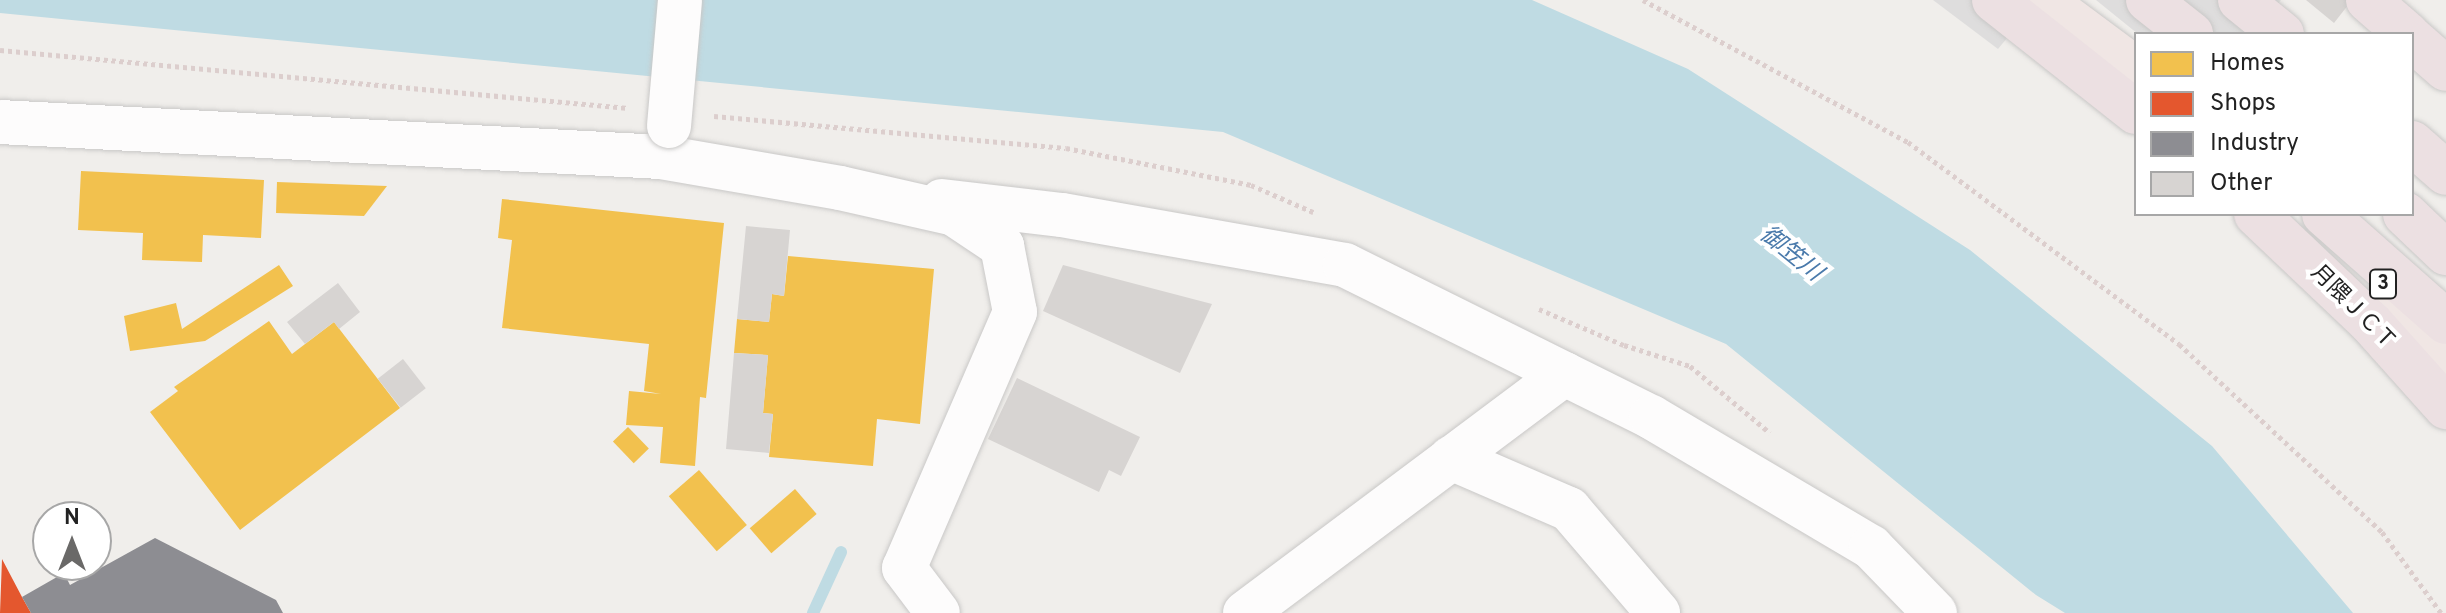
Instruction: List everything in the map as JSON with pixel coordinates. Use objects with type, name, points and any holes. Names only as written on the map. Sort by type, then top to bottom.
[{"type":"highway","points":[[1994,0],[2134,110]]},
{"type":"highway","points":[[2043,0],[2134,68]]},
{"type":"highway","points":[[2148,0],[2188,32]]},
{"type":"highway","points":[[2240,0],[2280,32]]},
{"type":"highway","points":[[2368,0],[2405,32]]},
{"type":"highway","points":[[2414,41],[2446,69]]},
{"type":"highway","points":[[2414,145],[2446,173]]},
{"type":"highway","name":"月隈ＪＣＴ","points":[[2258,216],[2371,323],[2446,407]]},
{"type":"highway","points":[[2324,216],[2446,322]]},
{"type":"highway","name":"3","points":[[2324,216],[2446,354]]},
{"type":"highway","points":[[2407,216],[2446,253]]},
{"type":"street","points":[[665,141],[680,0]]},
{"type":"street","points":[[0,122],[665,141],[840,188],[954,214],[1002,246],[1015,312],[904,568],[938,613]]},
{"type":"street","points":[[840,188],[1062,215],[1345,265],[1651,417],[1871,547],[1935,613]]},
{"type":"street","points":[[1256,610],[1564,374]]},
{"type":"street","points":[[1451,458],[1569,509],[1658,613]]},
{"type":"path","points":[[1643,0],[1908,142],[2179,344],[2382,532],[2441,613]]},
{"type":"water","name":"御笠川","points":[[0,0],[1532,0],[1688,69],[1970,250],[2212,446],[2353,613],[2065,613],[2036,595],[1726,344],[1223,132],[0,13]]},
{"type":"pier","points":[[1933,0],[2038,0],[1998,49]]},
{"type":"pier","points":[[2096,0],[2281,0],[2253,32],[2136,32]]},
{"type":"building: Homes","points":[[81,171],[264,180],[261,238],[203,235],[202,262],[142,260],[143,233],[78,230]]},
{"type":"building: Homes","points":[[277,182],[387,186],[364,216],[276,213]]},
{"type":"building: Homes","points":[[502,199],[724,223],[706,398],[700,397],[695,466],[660,463],[663,427],[626,425],[629,391],[661,394],[644,391],[649,344],[502,328],[512,240],[498,238]]},
{"type":"building: Homes","points":[[788,256],[934,269],[920,424],[877,419],[873,466],[769,457],[773,414],[763,413],[768,355],[734,353],[737,319],[769,322],[772,294],[784,296]]},
{"type":"building: Homes","points":[[279,265],[293,286],[205,341],[130,351],[124,316],[176,303],[182,329]]},
{"type":"building: Homes","points":[[269,321],[292,354],[334,322],[400,408],[240,530],[150,412],[178,391],[174,387]]},
{"type":"building: Homes","points":[[628,427],[649,449],[634,463],[613,442]]},
{"type":"building: Homes","points":[[699,470],[747,525],[717,551],[669,496]]},
{"type":"building: Homes","points":[[795,489],[817,514],[771,553],[750,528]]},
{"type":"building: Shops","points":[[2,559],[22,597],[31,613],[0,613]]},
{"type":"building: Industry","points":[[155,538],[276,600],[283,613],[31,613],[22,597],[50,581],[68,581],[70,585],[77,581],[112,581],[112,562]]},
{"type":"building: Other","points":[[2306,0],[2352,0],[2334,23]]},
{"type":"building: Other","points":[[746,226],[790,230],[784,296],[772,294],[769,322],[737,319]]},
{"type":"building: Other","points":[[1063,265],[1212,304],[1180,373],[1043,311]]},
{"type":"building: Other","points":[[338,283],[360,312],[339,329],[334,322],[305,344],[287,322]]},
{"type":"building: Other","points":[[734,353],[768,355],[763,413],[773,414],[769,453],[726,449]]},
{"type":"building: Other","points":[[403,359],[426,388],[401,408],[378,379]]},
{"type":"building: Other","points":[[1017,378],[1140,437],[1121,476],[1109,470],[1099,492],[988,439]]},
{"type":"waterway","points":[[813,613],[841,552]]}]
